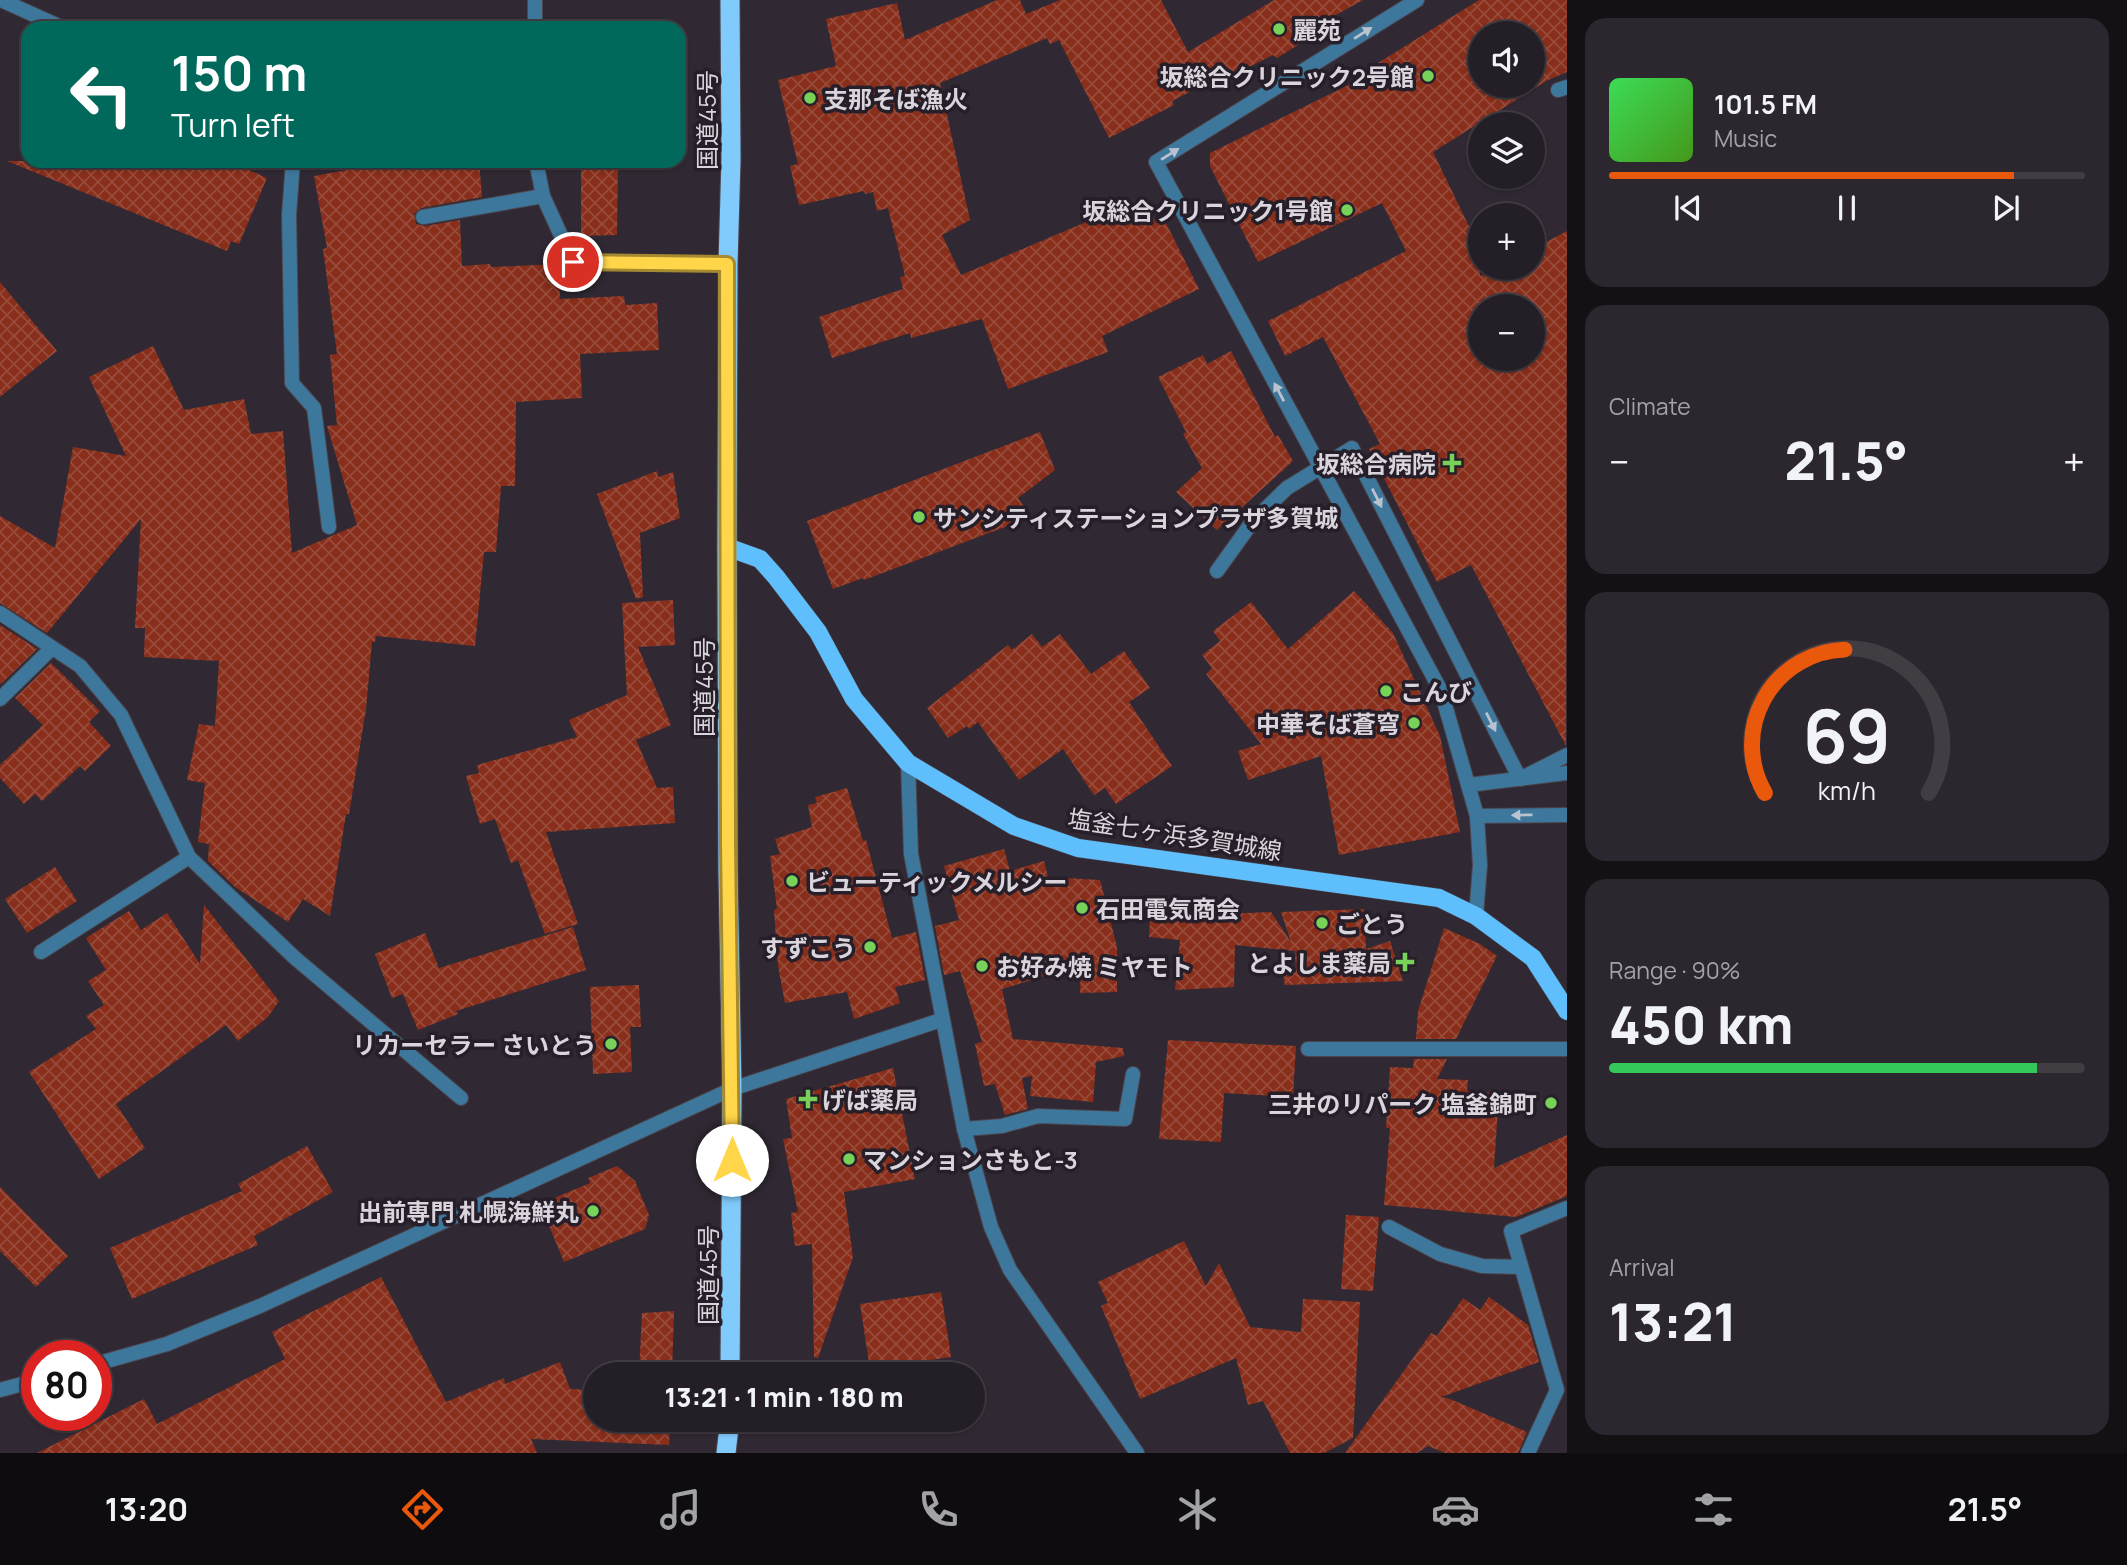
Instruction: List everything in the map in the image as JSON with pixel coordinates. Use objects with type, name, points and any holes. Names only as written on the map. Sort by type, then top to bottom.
[{"type":"highway","name":"国道45号","points":[[730,0],[727,547],[732,1088],[730,1362]]},
{"type":"highway","points":[[726,1453],[728,1432]]},
{"type":"main road","name":"塩釜七ヶ浜多賀城線","points":[[727,547],[760,559],[818,632],[854,699],[908,763],[1014,826],[1078,848],[1439,898],[1476,916],[1533,958],[1567,1012]]},
{"type":"street","points":[[1,0],[48,21]]},
{"type":"street","points":[[535,0],[535,21]]},
{"type":"street","points":[[1417,0],[1157,162],[1441,691],[1477,816],[1480,865],[1476,916]]},
{"type":"street","points":[[292,168],[289,215],[292,383],[314,408],[329,527]]},
{"type":"street","points":[[537,168],[543,196],[573,262],[727,264]]},
{"type":"street","points":[[423,217],[543,196]]},
{"type":"street","points":[[1217,571],[1253,521],[1287,488],[1352,449],[1520,779]]},
{"type":"street","points":[[0,613],[80,666],[121,715],[189,857],[295,958],[461,1098]]},
{"type":"street","points":[[0,699],[52,648]]},
{"type":"street","points":[[1520,779],[1567,755]]},
{"type":"street","points":[[908,763],[911,854],[964,1129],[991,1227],[1010,1270],[1137,1453]]},
{"type":"street","points":[[1468,785],[1567,773]]},
{"type":"street","points":[[1477,816],[1567,815]]},
{"type":"street","points":[[41,952],[189,857]]},
{"type":"street","points":[[112,1359],[167,1344],[260,1306],[732,1088],[941,1020]]},
{"type":"street","points":[[1308,1049],[1567,1049]]},
{"type":"street","points":[[964,1129],[1002,1126],[1038,1116],[1125,1119],[1133,1074]]},
{"type":"street","points":[[1528,1453],[1557,1390],[1511,1231],[1567,1208]]},
{"type":"street","points":[[1389,1227],[1440,1254],[1482,1266],[1521,1266]]},
{"type":"street","points":[[0,1390],[21,1384]]},
{"type":"building","points":[[997,0],[1020,0],[1026,14],[1060,0],[1161,0],[1188,52],[1274,0],[1363,0],[1309,30],[1311,37],[1277,58],[1273,55],[1227,78],[1225,74],[1172,101],[1174,105],[1109,138],[1059,40],[1050,44],[1047,38],[940,83],[970,220],[942,235],[961,275],[1145,197],[1156,223],[1164,219],[1199,289],[1102,336],[1108,352],[1008,389],[982,319],[911,338],[910,333],[832,358],[819,317],[903,289],[900,277],[905,276],[888,208],[877,211],[873,192],[865,194],[864,191],[799,205],[790,166],[798,164],[778,80],[836,66],[826,19],[897,3],[905,40]]},
{"type":"building","name":"坂総合病院","points":[[1479,0],[1567,0],[1567,72],[1545,82],[1545,21],[1468,21],[1468,98],[1519,98],[1497,112],[1468,112],[1468,130],[1433,152],[1468,224],[1468,280],[1545,280],[1545,243],[1567,231],[1566,746],[1471,565],[1437,582],[1369,449],[1380,444],[1323,337],[1285,356],[1268,321],[1406,251],[1382,203],[1258,262],[1210,166],[1210,153],[1373,73],[1370,68]]},
{"type":"building","points":[[7,161],[21,161],[21,167]]},
{"type":"building","points":[[24,168],[244,168],[267,178],[239,244],[231,241],[227,251]]},
{"type":"building","points":[[359,168],[480,168],[482,197],[421,208],[414,214],[416,224],[425,226],[460,220],[462,266],[559,264],[560,299],[624,296],[625,305],[657,303],[659,350],[580,354],[582,398],[516,402],[515,486],[501,486],[496,552],[484,552],[475,646],[376,636],[375,642],[372,642],[366,709],[330,916],[303,899],[288,922],[235,887],[208,861],[209,844],[198,842],[205,783],[187,780],[199,724],[215,726],[219,661],[144,657],[145,628],[135,628],[141,519],[47,633],[0,603],[0,516],[55,548],[73,447],[126,456],[89,377],[153,346],[184,410],[244,399],[251,434],[283,431],[292,553],[357,525],[327,426],[337,425],[330,355],[337,354],[323,249],[327,248],[314,176]]},
{"type":"building","points":[[581,168],[618,168],[617,235],[581,236]]},
{"type":"building","points":[[0,282],[57,351],[0,397]]},
{"type":"building","points":[[1231,351],[1275,437],[1278,435],[1293,461],[1217,530],[1176,492],[1202,468],[1183,434],[1186,432],[1158,377],[1203,355],[1207,364]]},
{"type":"building","name":"サンシティステーションプラザ多賀城","points":[[1040,432],[1055,470],[1018,498],[1031,517],[864,580],[863,578],[833,589],[807,521]]},
{"type":"building","points":[[657,471],[658,477],[673,472],[680,518],[640,533],[643,597],[636,599],[597,494]]},
{"type":"building","points":[[1354,591],[1393,633],[1440,736],[1460,832],[1339,855],[1321,756],[1248,780],[1238,751],[1261,744],[1206,674],[1212,668],[1202,655],[1220,641],[1213,631],[1251,602],[1288,649]]},
{"type":"building","points":[[673,600],[675,645],[638,647],[671,725],[636,740],[657,788],[673,787],[675,823],[546,832],[578,924],[545,934],[518,860],[511,863],[495,819],[480,824],[466,776],[479,773],[477,765],[577,737],[569,720],[627,695],[622,603]]},
{"type":"building","points":[[0,625],[37,649],[1,684],[0,683]]},
{"type":"building","points":[[1032,634],[1042,647],[1060,634],[1091,674],[1124,651],[1150,688],[1129,702],[1172,766],[1116,804],[1105,788],[1094,795],[1063,749],[1019,780],[978,722],[948,738],[927,708],[1008,645],[1012,650]]},
{"type":"building","points":[[51,663],[100,711],[89,722],[111,746],[85,771],[80,766],[42,801],[35,794],[24,804],[0,778],[0,765],[43,725],[15,698]]},
{"type":"building","points":[[847,788],[863,841],[866,840],[892,938],[916,932],[925,980],[895,987],[900,1003],[854,1019],[847,992],[785,1003],[778,966],[774,910],[777,909],[770,856],[780,854],[775,839],[812,827],[808,805],[817,803],[815,797]]},
{"type":"building","points":[[1004,849],[1010,871],[1044,861],[1048,877],[1100,880],[1117,947],[1117,992],[1080,993],[1081,965],[1002,989],[1013,1039],[1123,1048],[1124,1056],[1096,1062],[1093,1102],[1030,1096],[1032,1076],[1022,1078],[1028,1109],[1005,1115],[995,1084],[984,1086],[975,1044],[982,1042],[960,971],[944,975],[935,926],[959,920],[944,866]]},
{"type":"building","points":[[55,867],[77,901],[27,933],[5,899]]},
{"type":"building","points":[[204,905],[279,1001],[268,1017],[238,1041],[226,1025],[116,1104],[145,1148],[99,1179],[29,1072],[96,1029],[86,1016],[104,1005],[88,981],[106,970],[86,938],[129,911],[141,930],[167,913],[200,964]]},
{"type":"building","points":[[1364,909],[1366,949],[1390,941],[1403,981],[1285,985],[1283,976],[1296,972],[1295,951],[1235,945],[1234,987],[1175,990],[1180,940],[1149,937],[1150,917],[1271,912],[1291,942],[1281,912]]},
{"type":"building","points":[[573,927],[586,970],[456,1011],[458,1014],[418,1030],[403,994],[392,998],[375,954],[425,933],[439,968]]},
{"type":"building","points":[[1444,928],[1480,944],[1497,956],[1456,1039],[1416,1039],[1418,1011]]},
{"type":"building","points":[[639,985],[641,1027],[630,1027],[632,1072],[593,1074],[590,987]]},
{"type":"building","points":[[1168,1040],[1296,1046],[1293,1097],[1224,1093],[1221,1142],[1159,1139]]},
{"type":"building","points":[[1414,1059],[1447,1059],[1437,1079],[1468,1080],[1467,1091],[1499,1093],[1494,1168],[1567,1135],[1567,1196],[1516,1217],[1384,1205],[1390,1128],[1386,1128],[1390,1067],[1413,1068]]},
{"type":"building","points":[[893,1068],[915,1179],[844,1192],[853,1257],[818,1358],[814,1357],[812,1244],[795,1246],[791,1213],[798,1212],[783,1139],[792,1138],[786,1099]]},
{"type":"building","points":[[307,1146],[333,1192],[254,1236],[258,1245],[132,1299],[110,1248],[242,1191],[238,1184]]},
{"type":"building","points":[[617,1166],[635,1181],[649,1215],[645,1229],[564,1262],[540,1204],[590,1183],[588,1178]]},
{"type":"building","points":[[0,1187],[68,1256],[36,1287],[0,1251]]},
{"type":"building","points":[[1346,1215],[1379,1217],[1373,1291],[1341,1289]]},
{"type":"building","points":[[1184,1241],[1206,1286],[1219,1263],[1250,1327],[1301,1332],[1303,1299],[1360,1302],[1353,1438],[1324,1453],[1290,1453],[1263,1401],[1248,1405],[1236,1358],[1140,1399],[1101,1306],[1108,1303],[1098,1282]]},
{"type":"building","points":[[381,1277],[446,1402],[504,1378],[505,1384],[560,1362],[570,1389],[583,1390],[583,1432],[670,1432],[669,1445],[531,1439],[537,1453],[37,1453],[81,1431],[112,1431],[112,1415],[144,1399],[157,1424],[285,1359],[272,1332]]},
{"type":"building","points":[[941,1292],[951,1357],[917,1362],[869,1362],[860,1304]]},
{"type":"building","points":[[1489,1297],[1528,1325],[1539,1362],[1441,1397],[1527,1432],[1518,1453],[1445,1453],[1428,1446],[1417,1453],[1345,1453],[1431,1333],[1437,1336],[1463,1298],[1480,1310]]},
{"type":"building","points":[[674,1311],[672,1362],[640,1362],[642,1313]]},
{"type":"place","name":"麗苑","points":[[1279,29]]},
{"type":"place","name":"坂総合クリニック2号館","points":[[1428,76]]},
{"type":"place","name":"支那そば漁火","points":[[810,98]]},
{"type":"place","name":"坂総合クリニック1号館","points":[[1347,210]]},
{"type":"place","name":"坂総合病院","points":[[1452,463]]},
{"type":"place","name":"サンシティステーションプラザ多賀城","points":[[919,517]]},
{"type":"place","name":"こんび","points":[[1386,691]]},
{"type":"place","name":"中華そば蒼穹","points":[[1414,723]]},
{"type":"place","name":"ビューティックメルシー","points":[[792,881]]},
{"type":"place","name":"石田電気商会","points":[[1082,908]]},
{"type":"place","name":"ごとう","points":[[1322,923]]},
{"type":"place","name":"すずこう","points":[[870,947]]},
{"type":"place","name":"とよしま薬局","points":[[1405,962]]},
{"type":"place","name":"お好み焼 ミヤモト","points":[[982,966]]},
{"type":"place","name":"リカーセラー さいとう","points":[[611,1044]]},
{"type":"place","name":"げば薬局","points":[[808,1099]]},
{"type":"place","name":"三井のリパーク 塩釜錦町","points":[[1551,1103]]},
{"type":"place","name":"マンションさもと-3","points":[[849,1159]]},
{"type":"place","name":"出前専門 札幌海鮮丸","points":[[593,1211]]},
{"type":"route","points":[[573,262],[727,264],[728,843],[732,1160]]}]
